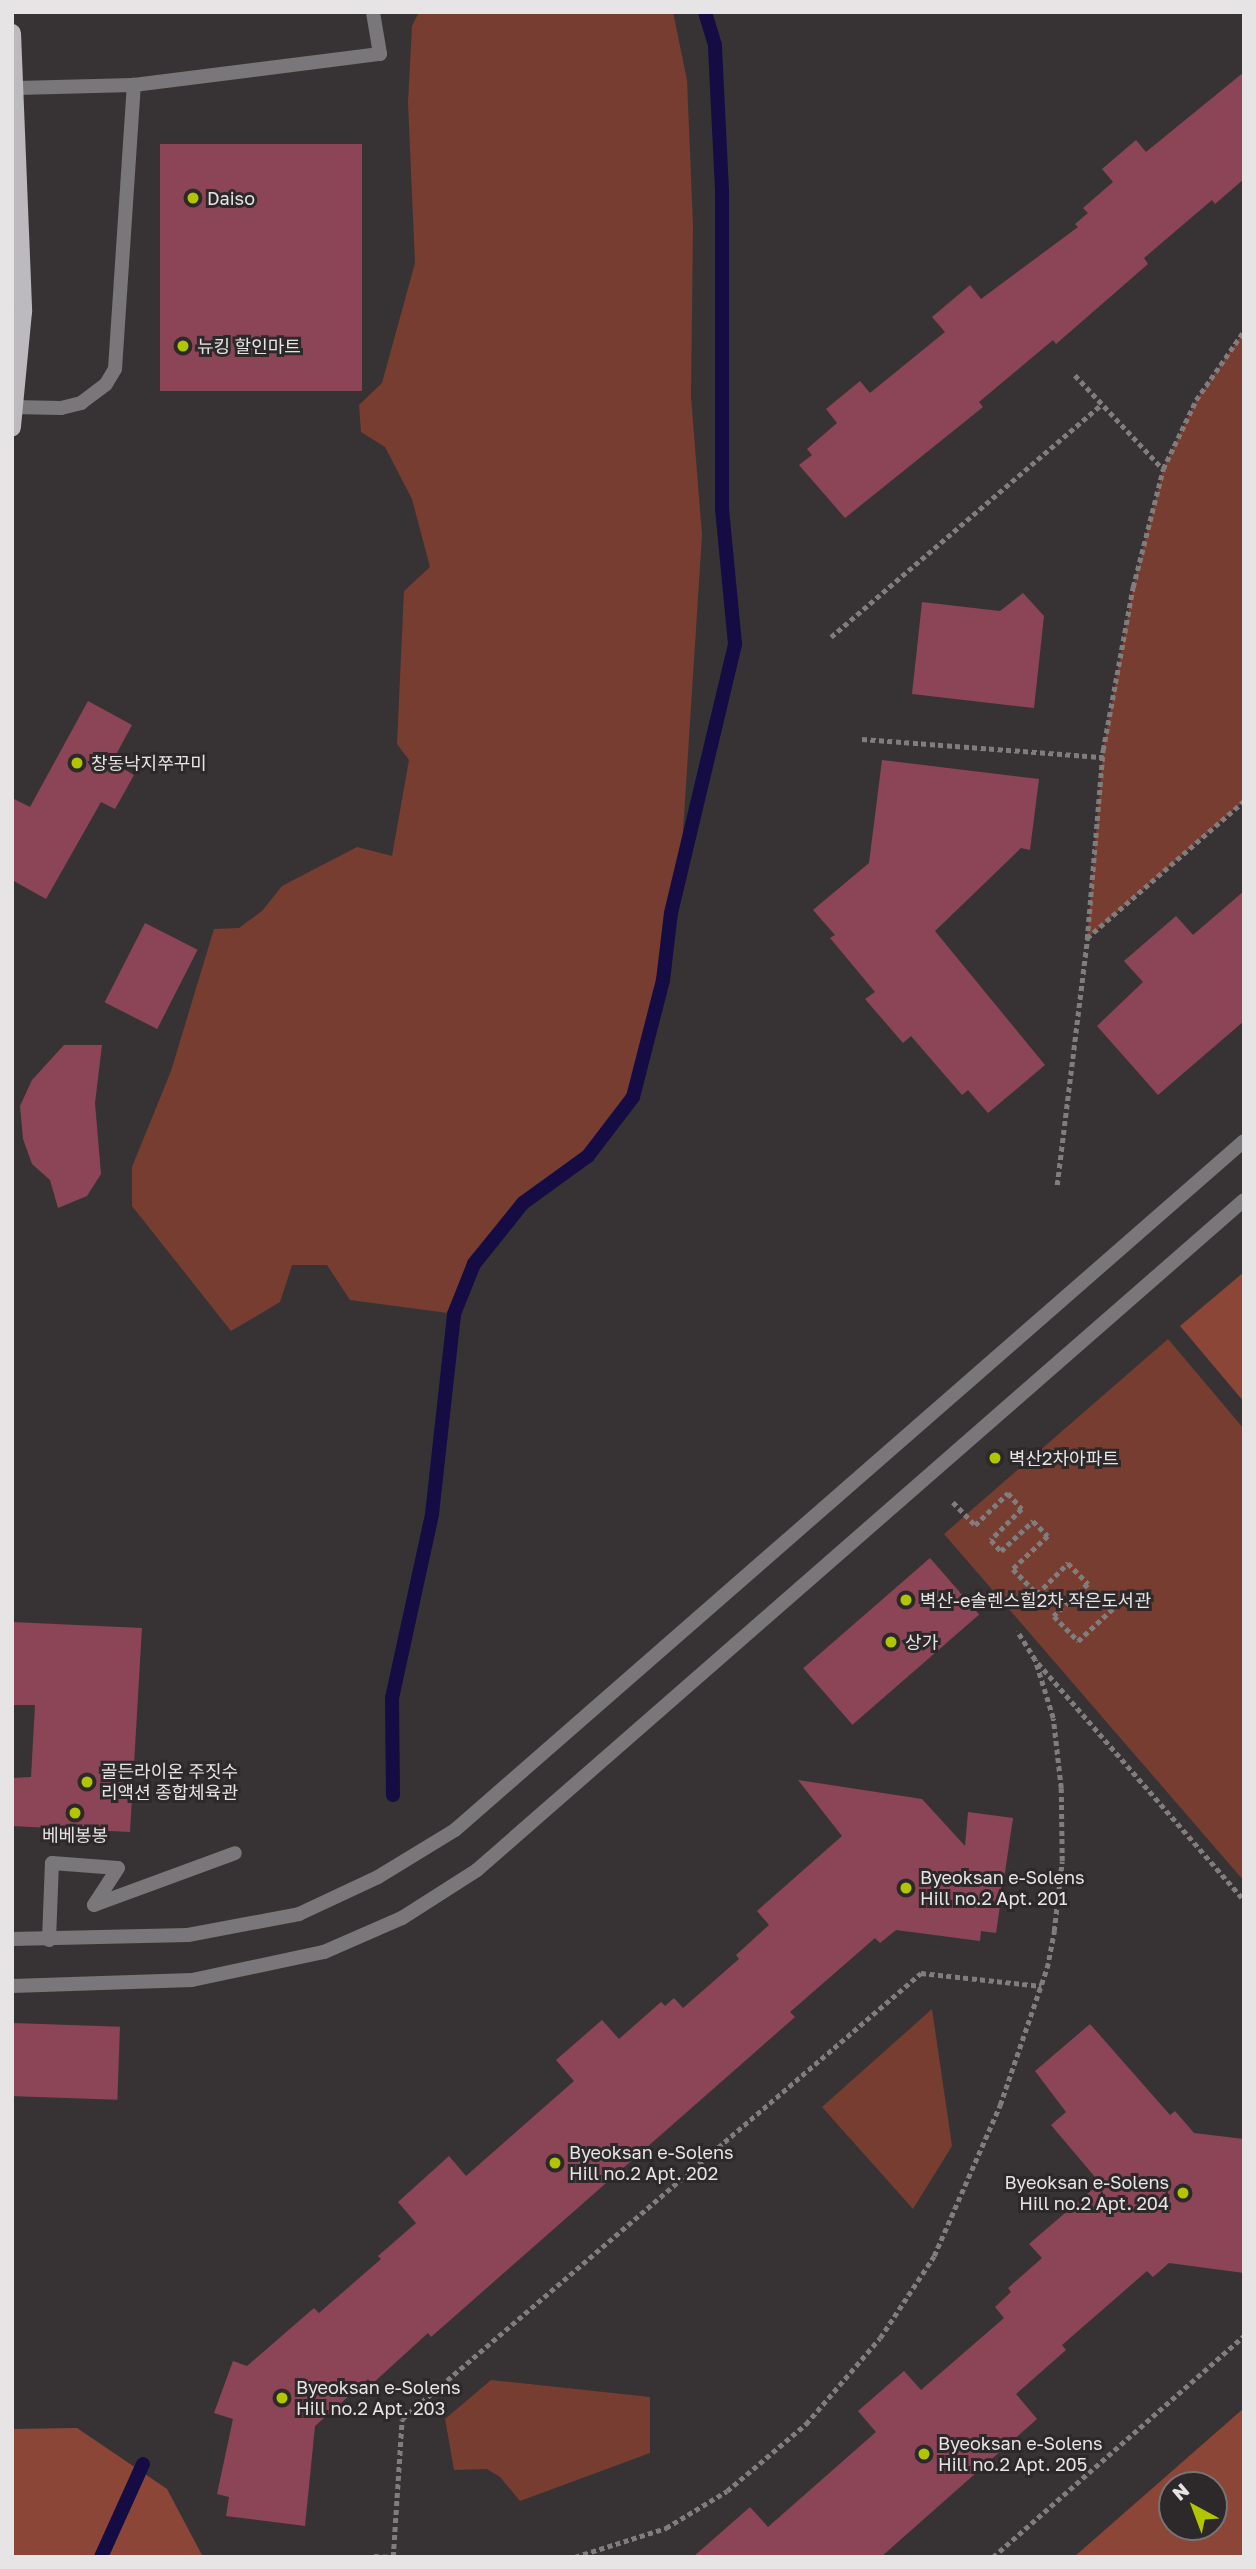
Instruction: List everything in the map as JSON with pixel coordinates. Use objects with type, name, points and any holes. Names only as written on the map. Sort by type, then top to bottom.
[{"type":"main road","points":[[12,33],[17,88],[23,312],[12,426]]},
{"type":"street","points":[[17,88],[134,85],[380,54],[373,12]]},
{"type":"street","points":[[14,407],[81,403],[106,384],[115,369],[134,85]]},
{"type":"street","points":[[12,1939],[188,1935],[299,1914],[378,1877],[455,1830],[1244,1141]]},
{"type":"street","points":[[12,1986],[192,1980],[324,1952],[402,1918],[477,1870],[1244,1200]]},
{"type":"street","points":[[49,1940],[52,1863],[118,1868],[94,1905],[234,1853]]},
{"type":"path","points":[[1057,1185],[1087,939],[1103,757],[1133,587],[1163,469],[1196,400],[1244,331]]},
{"type":"path","points":[[1075,374],[1163,469]]},
{"type":"path","points":[[831,637],[1101,405]]},
{"type":"path","points":[[862,739],[1103,757]]},
{"type":"path","points":[[1087,939],[1244,802]]},
{"type":"path","points":[[953,1502],[975,1525],[1008,1493],[1023,1509],[991,1540],[1001,1550],[1033,1521],[1048,1536],[1013,1570],[1037,1594],[1069,1563],[1088,1584],[1054,1616],[1079,1641],[1120,1602],[1148,1604]]},
{"type":"path","points":[[1017,1631],[1035,1660],[1244,1900]]},
{"type":"path","points":[[575,2557],[666,2528],[727,2491],[806,2424],[880,2338],[934,2256],[1000,2105],[1041,1986],[1054,1931],[1062,1861],[1062,1788],[1053,1718],[1035,1660]]},
{"type":"path","points":[[374,2556],[394,2557],[402,2419],[921,1973],[1041,1986]]},
{"type":"path","points":[[993,2557],[1244,2336]]},
{"type":"shaded area","points":[[419,12],[673,12],[687,80],[693,225],[691,397],[702,535],[682,847],[666,911],[657,984],[628,1094],[583,1151],[517,1201],[469,1258],[448,1313],[350,1300],[327,1265],[292,1265],[280,1302],[231,1331],[132,1206],[132,1167],[171,1071],[214,929],[239,928],[262,911],[282,886],[357,847],[392,856],[409,760],[397,744],[404,591],[430,567],[412,499],[385,447],[361,432],[359,405],[382,383],[415,263],[408,102],[412,26]]},
{"type":"shaded area","points":[[1244,331],[1244,801],[1087,939],[1103,750],[1133,587],[1163,469],[1196,400]]},
{"type":"shaded area","points":[[1244,1272],[1244,1402],[1180,1326]]},
{"type":"shaded area","points":[[1168,1339],[1244,1429],[1244,1881],[944,1534]]},
{"type":"shaded area","points":[[932,2009],[952,2146],[913,2209],[822,2107]]},
{"type":"shaded area","points":[[491,2380],[650,2397],[650,2453],[520,2501],[500,2477],[487,2469],[454,2470],[445,2419]]},
{"type":"shaded area","points":[[1244,2408],[1244,2557],[1074,2557],[1158,2483],[1158,2541],[1228,2541],[1228,2471],[1172,2471]]},
{"type":"shaded area","points":[[77,2428],[167,2489],[203,2557],[12,2557],[12,2429]]},
{"type":"building","points":[[1244,72],[1244,179],[1215,204],[1212,200],[1144,258],[1148,264],[1056,344],[1053,340],[979,402],[983,407],[845,518],[799,465],[812,455],[807,449],[837,423],[826,409],[860,381],[870,393],[945,332],[932,317],[970,285],[981,299],[1078,227],[1075,224],[1088,213],[1083,208],[1113,182],[1102,169],[1136,140],[1146,152]]},
{"type":"building","points":[[160,144],[362,144],[362,391],[160,391]]},
{"type":"building","points":[[1023,593],[1044,616],[1034,708],[912,694],[922,602],[1000,611]]},
{"type":"building","points":[[88,701],[132,725],[112,762],[134,775],[115,809],[101,802],[46,899],[12,880],[12,798],[30,807]]},
{"type":"building","points":[[882,760],[1039,779],[1030,850],[1021,848],[935,931],[1045,1065],[988,1113],[968,1090],[962,1095],[911,1036],[903,1043],[865,999],[875,992],[830,938],[835,935],[813,910],[869,863]]},
{"type":"building","points":[[1244,891],[1244,1021],[1158,1095],[1097,1026],[1143,982],[1124,961],[1176,916],[1193,935]]},
{"type":"building","points":[[145,923],[198,950],[157,1029],[105,1002]]},
{"type":"building","points":[[64,1045],[102,1045],[95,1103],[101,1174],[87,1196],[58,1208],[50,1180],[32,1164],[23,1139],[20,1106],[32,1080]]},
{"type":"building","name":"상가","points":[[930,1558],[979,1615],[852,1725],[803,1668]]},
{"type":"building","points":[[12,1622],[142,1628],[130,1832],[12,1826],[12,1778],[31,1777],[35,1705],[12,1705]]},
{"type":"building","points":[[798,1780],[922,1799],[965,1846],[968,1812],[1013,1818],[996,1933],[981,1931],[980,1941],[896,1930],[880,1943],[875,1938],[790,2012],[795,2017],[431,2337],[428,2333],[372,2384],[368,2379],[315,2426],[305,2526],[226,2516],[229,2497],[217,2494],[233,2419],[214,2413],[233,2361],[247,2366],[314,2308],[319,2313],[381,2259],[378,2256],[416,2223],[398,2202],[449,2156],[466,2176],[574,2081],[556,2060],[602,2020],[619,2039],[661,2002],[665,2006],[674,1998],[683,2008],[739,1959],[736,1955],[769,1925],[757,1911],[842,1836]]},
{"type":"building","points":[[12,2023],[120,2027],[117,2100],[12,2096]]},
{"type":"building","points":[[1090,2024],[1170,2115],[1175,2111],[1194,2133],[1244,2139],[1244,2273],[1169,2263],[1153,2277],[1147,2271],[1062,2345],[1066,2350],[1016,2394],[1037,2419],[881,2557],[693,2557],[750,2507],[768,2527],[876,2432],[858,2411],[904,2371],[921,2390],[1004,2318],[995,2307],[1011,2292],[1008,2288],[1042,2258],[1029,2244],[1100,2183],[1051,2125],[1066,2112],[1035,2071]]},
{"type":"waterway","points":[[393,1795],[392,1698],[432,1514],[454,1314],[474,1264],[523,1203],[588,1156],[633,1097],[663,980],[671,913],[735,644],[722,509],[722,190],[715,45],[705,12]]},
{"type":"waterway","points":[[101,2557],[143,2464]]},
{"type":"place","name":"Daiso","points":[[193,198]]},
{"type":"place","name":"뉴킹 할인마트","points":[[183,346]]},
{"type":"place","name":"창동낙지쭈꾸미","points":[[77,763]]},
{"type":"place","name":"벽산2차아파트","points":[[995,1458]]},
{"type":"place","name":"벽산-e솔렌스힐2차 작은도서관","points":[[906,1600]]},
{"type":"place","name":"상가","points":[[891,1642]]},
{"type":"place","name":"골든라이온 주짓수 리액션 종합체육관","points":[[87,1782]]},
{"type":"place","name":"베베봉봉","points":[[75,1813]]},
{"type":"place","name":"Byeoksan e-Solens Hill no.2 Apt. 201","points":[[906,1888]]},
{"type":"place","name":"Byeoksan e-Solens Hill no.2 Apt. 202","points":[[555,2163]]},
{"type":"place","name":"Byeoksan e-Solens Hill no.2 Apt. 204","points":[[1183,2193]]},
{"type":"place","name":"Byeoksan e-Solens Hill no.2 Apt. 203","points":[[282,2398]]},
{"type":"place","name":"Byeoksan e-Solens Hill no.2 Apt. 205","points":[[924,2454]]}]
